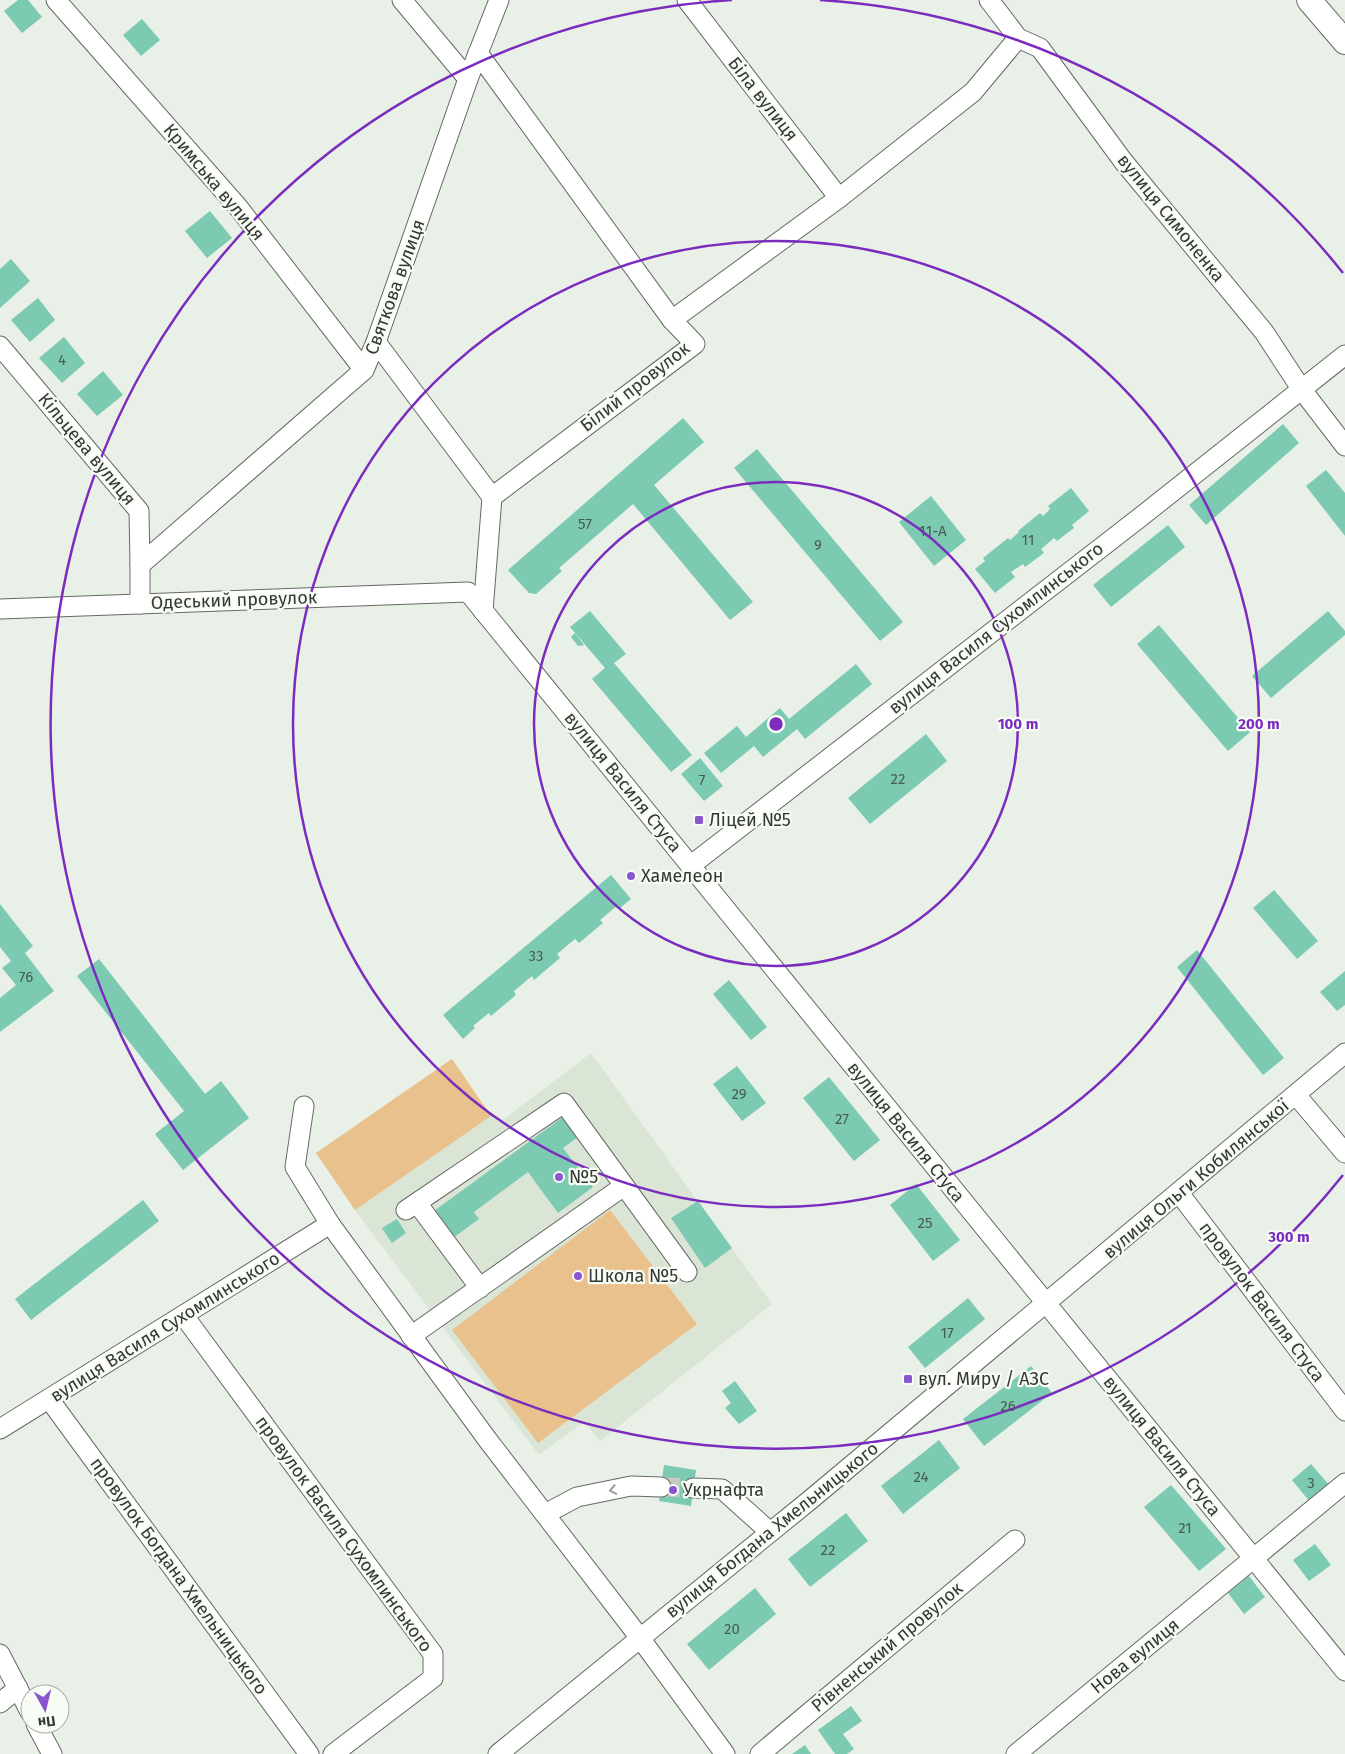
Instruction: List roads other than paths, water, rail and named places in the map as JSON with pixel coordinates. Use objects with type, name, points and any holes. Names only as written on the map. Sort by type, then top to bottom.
[{"type":"main road","points":[[1309,0],[1345,42]]},
{"type":"street","name":"Кримська вулиця","points":[[56,0],[238,207],[364,370]]},
{"type":"street","points":[[402,0],[468,79]]},
{"type":"street","name":"Святкова вулиця","points":[[140,565],[364,370],[376,342],[468,79],[498,0]]},
{"type":"street","name":"Біла вулиця","points":[[687,0],[839,198]]},
{"type":"street","name":"вулиця Симоненка","points":[[989,0],[1018,38],[1040,48],[1123,162],[1264,332],[1302,390],[1345,446]]},
{"type":"street","points":[[672,320],[839,198],[973,92],[1018,38]]},
{"type":"street","name":"Білий провулок","points":[[478,53],[672,320],[695,344],[492,497]]},
{"type":"street","points":[[376,342],[492,497],[483,611]]},
{"type":"street","name":"Кільцева вулиця","points":[[0,346],[140,511],[140,565]]},
{"type":"street","name":"вулиця Василя Сухомлинського","points":[[690,866],[1345,355]]},
{"type":"street","points":[[140,565],[140,604]]},
{"type":"street","name":"вулиця Василя Стуса","points":[[468,592],[1345,1671]]},
{"type":"street","name":"Одеський провулок","points":[[0,609],[468,592]]},
{"type":"street","name":"вулиця Ольги Кобилянської","points":[[1046,1304],[1345,1053]]},
{"type":"street","points":[[1296,1094],[1345,1154]]},
{"type":"street","points":[[480,1288],[412,1207],[564,1103],[687,1272]]},
{"type":"street","points":[[304,1106],[295,1166],[330,1224],[487,1439],[640,1638],[725,1754]]},
{"type":"street","points":[[412,1336],[624,1186]]},
{"type":"street","name":"провулок Василя Стуса","points":[[1179,1193],[1345,1410]]},
{"type":"street","name":"вулиця Василя Сухомлинського","points":[[0,1429],[330,1224]]},
{"type":"street","name":"вулиця Богдана Хмельницького","points":[[498,1754],[1046,1304]]},
{"type":"street","name":"провулок Василя Сухомлинського","points":[[184,1316],[433,1654],[433,1678],[333,1754]]},
{"type":"street","name":"провулок Богдана Хмельницького","points":[[49,1399],[309,1754]]},
{"type":"street","name":"Нова вулиця","points":[[1016,1754],[1345,1483]]},
{"type":"street","points":[[545,1514],[577,1497],[630,1486],[661,1487]]},
{"type":"street","points":[[693,1488],[722,1489],[770,1532]]},
{"type":"street","name":"Рівненський провулок","points":[[760,1754],[1015,1540]]},
{"type":"street","points":[[0,1654],[20,1692]]},
{"type":"street","points":[[0,1703],[18,1688]]},
{"type":"street","points":[[41,1734],[52,1754]]},
{"type":"tunnel","points":[[661,1487],[693,1488]]},
{"type":"place","name":"Ліцей №5","points":[[699,820]]},
{"type":"place","name":"Хамелеон","points":[[631,876]]},
{"type":"place","name":"№5","points":[[559,1177]]},
{"type":"place","name":"Школа №5","points":[[578,1276]]},
{"type":"place","name":"вул. Миру / АЗС","points":[[908,1379]]},
{"type":"place","name":"Укрнафта","points":[[673,1490]]}]
